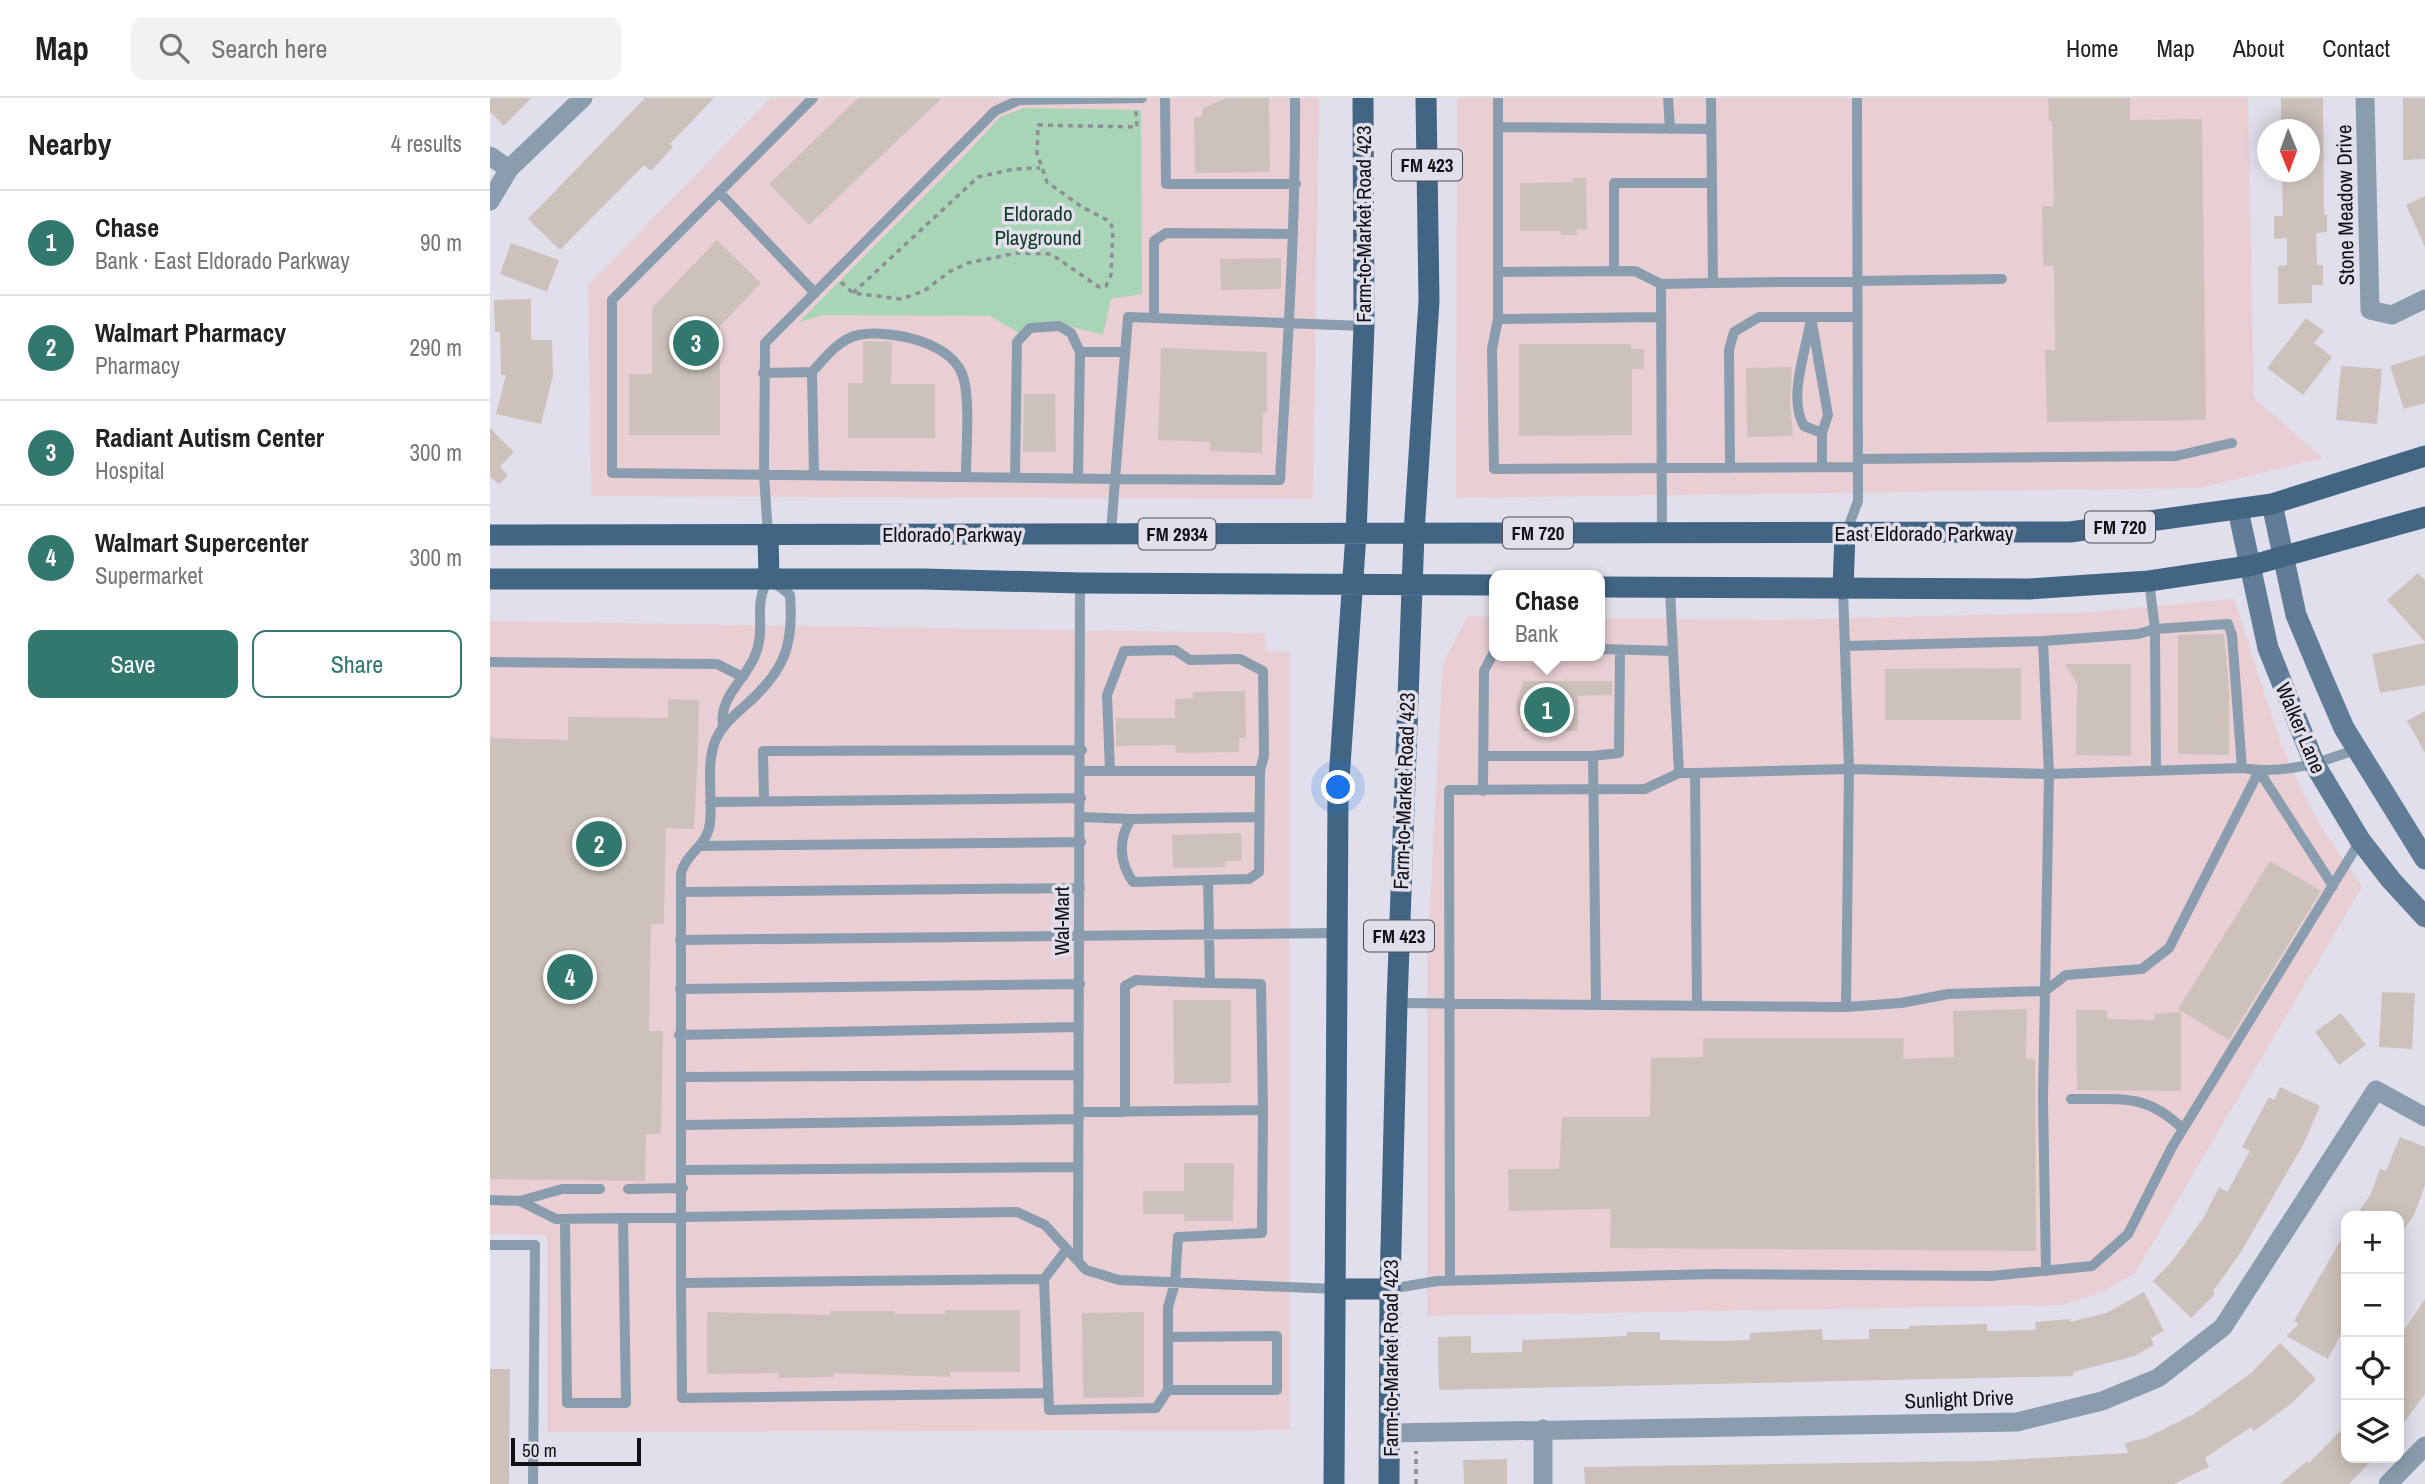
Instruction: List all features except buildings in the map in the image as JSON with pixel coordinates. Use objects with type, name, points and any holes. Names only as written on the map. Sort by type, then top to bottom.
[{"type":"main road","name":"Farm-to-Market Road 423","points":[[1334,1484],[1338,794],[1354,583],[1364,326],[1363,98]]},
{"type":"main road","name":"Farm-to-Market Road 423","points":[[1390,1484],[1390,1289],[1396,1003],[1414,533],[1429,301],[1426,98]]},
{"type":"main road","name":"East Eldorado Parkway","points":[[1414,533],[2070,532],[2272,504],[2425,456]]},
{"type":"main road","points":[[1605,587],[2029,589],[2149,581],[2285,558],[2425,517]]},
{"type":"main road","name":"Eldorado Parkway","points":[[490,535],[1414,533]]},
{"type":"main road","points":[[1843,589],[1845,533]]},
{"type":"main road","points":[[768,535],[769,578]]},
{"type":"main road","points":[[490,579],[769,578],[1489,585]]},
{"type":"main road","points":[[1335,1289],[1390,1289]]},
{"type":"street","points":[[490,201],[509,169],[583,98]]},
{"type":"street","name":"Stone Meadow Drive","points":[[2365,98],[2371,310],[2392,315],[2425,299]]},
{"type":"street","points":[[490,156],[509,169]]},
{"type":"street","name":"Walker Lane","points":[[2272,504],[2297,615],[2344,728],[2425,859]]},
{"type":"street","name":"Walker Lane","points":[[2238,510],[2268,648],[2315,765],[2360,840],[2391,880],[2425,917]]},
{"type":"street","name":"Sunlight Drive","points":[[1390,1433],[2017,1422],[2102,1401],[2158,1378],[2224,1327],[2376,1090],[2425,1117]]},
{"type":"street","points":[[1543,1429],[1543,1484]]},
{"type":"street","points":[[2388,1484],[2425,1446]]},
{"type":"lane","points":[[813,98],[612,300],[612,473],[1280,480],[1296,184],[1294,98]]},
{"type":"lane","points":[[768,535],[764,475],[765,343],[995,111],[1018,100],[1142,98]]},
{"type":"lane","points":[[1165,98],[1166,184],[1296,184]]},
{"type":"lane","points":[[1498,98],[1498,319],[1492,349],[1494,469],[1822,467],[1858,463],[2176,456],[2232,443]]},
{"type":"lane","points":[[1668,98],[1670,129]]},
{"type":"lane","points":[[1711,98],[1713,283]]},
{"type":"lane","points":[[1845,533],[1857,501],[1857,98]]},
{"type":"lane","points":[[1498,127],[1711,129]]},
{"type":"lane","points":[[1614,271],[1614,183],[1712,183]]},
{"type":"lane","points":[[719,192],[815,293]]},
{"type":"lane","points":[[1154,318],[1154,241],[1167,233],[1293,234]]},
{"type":"lane","points":[[1498,272],[1635,271],[1661,284],[2002,279]]},
{"type":"lane","points":[[1661,284],[1662,533]]},
{"type":"lane","points":[[1111,534],[1128,317],[1364,326]]},
{"type":"lane","points":[[1498,319],[1661,317]]},
{"type":"lane","points":[[1730,468],[1729,350],[1734,332],[1759,317],[1857,317]]},
{"type":"lane","points":[[1811,317],[1828,415],[1822,433],[1822,467]]},
{"type":"lane","points":[[1811,317],[1801,373],[1798,417],[1804,426],[1822,433]]},
{"type":"lane","points":[[1015,477],[1017,342],[1030,328],[1059,326],[1071,332],[1080,352],[1078,478]]},
{"type":"lane","points":[[814,475],[813,372],[832,350],[856,335],[899,335],[933,344],[952,360],[964,378],[966,477]]},
{"type":"lane","points":[[1080,352],[1125,352]]},
{"type":"lane","points":[[763,373],[813,372]]},
{"type":"lane","points":[[723,726],[723,705],[743,677],[758,647],[761,624],[758,595],[769,578],[790,595],[790,642],[783,660],[765,688],[723,726],[713,748],[710,823],[700,846],[684,865],[681,892],[679,1035],[683,1188],[682,1398],[1048,1393]]},
{"type":"lane","points":[[2149,581],[2155,629],[2156,771]]},
{"type":"lane","name":"Wal-Mart","points":[[1078,1259],[1082,771],[1080,583]]},
{"type":"lane","points":[[1670,589],[1679,774]]},
{"type":"lane","points":[[1843,589],[1849,769],[1846,1007]]},
{"type":"lane","points":[[1845,646],[2043,641],[2228,624],[2232,635],[2242,768]]},
{"type":"lane","points":[[2043,641],[2049,774],[2045,991],[2046,1271]]},
{"type":"lane","points":[[1605,649],[1673,651]]},
{"type":"lane","points":[[1110,771],[1107,695],[1124,651],[1175,650],[1190,660],[1240,659],[1263,671],[1264,755],[1259,771],[1259,872],[1249,879],[1133,882],[1124,869],[1122,833],[1131,818]]},
{"type":"lane","points":[[1483,756],[1593,756],[1619,753],[1620,650]]},
{"type":"lane","points":[[1483,791],[1484,671],[1489,661]]},
{"type":"lane","points":[[490,662],[717,664],[743,677]]},
{"type":"lane","points":[[1450,1281],[1449,790],[1645,789],[1679,774],[1849,769],[1972,775],[2242,768],[2259,771],[2315,765],[2357,749]]},
{"type":"lane","points":[[764,801],[763,751],[1082,750]]},
{"type":"lane","points":[[1593,756],[1596,1005]]},
{"type":"lane","points":[[1082,771],[1259,771]]},
{"type":"lane","points":[[2259,771],[2333,886]]},
{"type":"lane","points":[[1396,1003],[1846,1007],[1901,1003],[1948,994],[2045,991],[2066,975],[2143,968],[2169,948],[2259,771]]},
{"type":"lane","points":[[1695,773],[1697,1006]]},
{"type":"lane","points":[[710,802],[1081,798]]},
{"type":"lane","points":[[1081,817],[1259,817]]},
{"type":"lane","points":[[1390,1289],[1450,1281],[1714,1274],[1991,1276],[2092,1266],[2128,1234],[2183,1129],[2360,840]]},
{"type":"lane","points":[[700,846],[1080,842]]},
{"type":"lane","points":[[1208,880],[1210,983]]},
{"type":"lane","points":[[681,892],[1080,888]]},
{"type":"lane","points":[[680,940],[1336,933]]},
{"type":"lane","points":[[1068,1249],[1044,1279],[1049,1410],[1156,1408],[1168,1390],[1168,1307],[1175,1283],[1178,1237],[1262,1233],[1261,984],[1136,980],[1125,986],[1125,1112]]},
{"type":"lane","points":[[680,989],[1080,984]]},
{"type":"lane","points":[[679,1035],[1079,1027]]},
{"type":"lane","points":[[681,1077],[1079,1074]]},
{"type":"lane","points":[[2071,1099],[2147,1102],[2164,1110],[2183,1129]]},
{"type":"lane","points":[[682,1125],[1263,1110]]},
{"type":"lane","points":[[682,1170],[1078,1167]]},
{"type":"lane","points":[[628,1189],[683,1188]]},
{"type":"lane","points":[[490,1200],[520,1201],[562,1189],[600,1189]]},
{"type":"lane","points":[[520,1201],[556,1219],[1017,1212],[1045,1224],[1086,1270],[1119,1280],[1335,1289]]},
{"type":"lane","points":[[565,1219],[567,1403],[626,1403],[623,1218]]},
{"type":"lane","points":[[490,1245],[535,1245],[533,1484]]},
{"type":"lane","points":[[681,1283],[1044,1279]]},
{"type":"lane","points":[[1168,1337],[1277,1336],[1277,1390],[1168,1390]]},
{"type":"path","points":[[834,274],[853,293],[901,299],[913,297],[968,263],[1017,253],[1051,254],[1099,287],[1106,286],[1111,275],[1112,228],[1108,220],[1061,194],[1047,181],[1040,168],[1037,153],[1038,125],[1137,127],[1131,99]]},
{"type":"path","points":[[853,293],[978,177],[1014,169],[1040,168]]},
{"type":"path","points":[[1416,1433],[1416,1484]]},
{"type":"shaded area","points":[[771,98],[1319,98],[1313,499],[591,496],[588,285]]},
{"type":"shaded area","points":[[1457,98],[2248,98],[2254,398],[2323,458],[2199,488],[1456,498]]},
{"type":"shaded area","points":[[2234,599],[2279,738],[2298,783],[2318,822],[2362,887],[2135,1273],[2106,1290],[2062,1305],[1427,1316],[1427,956],[1443,663],[1467,616],[1489,617],[1489,661],[1605,661],[1605,618],[1774,620],[2092,612]]},
{"type":"shaded area","points":[[490,621],[1265,633],[1266,651],[1290,652],[1290,1430],[547,1432],[547,1235],[490,1234]]},
{"type":"green space","name":"Eldorado Playground","points":[[1024,108],[1141,110],[1142,294],[1111,299],[1103,335],[1061,324],[1019,333],[990,316],[823,315],[799,322],[1000,117]]},
{"type":"place","name":"Radiant Autism Center","points":[[696,343]]},
{"type":"place","name":"Chase","points":[[1547,710]]},
{"type":"place","name":"Walmart Pharmacy","points":[[599,844]]},
{"type":"place","name":"Walmart Supercenter","points":[[570,977]]}]
